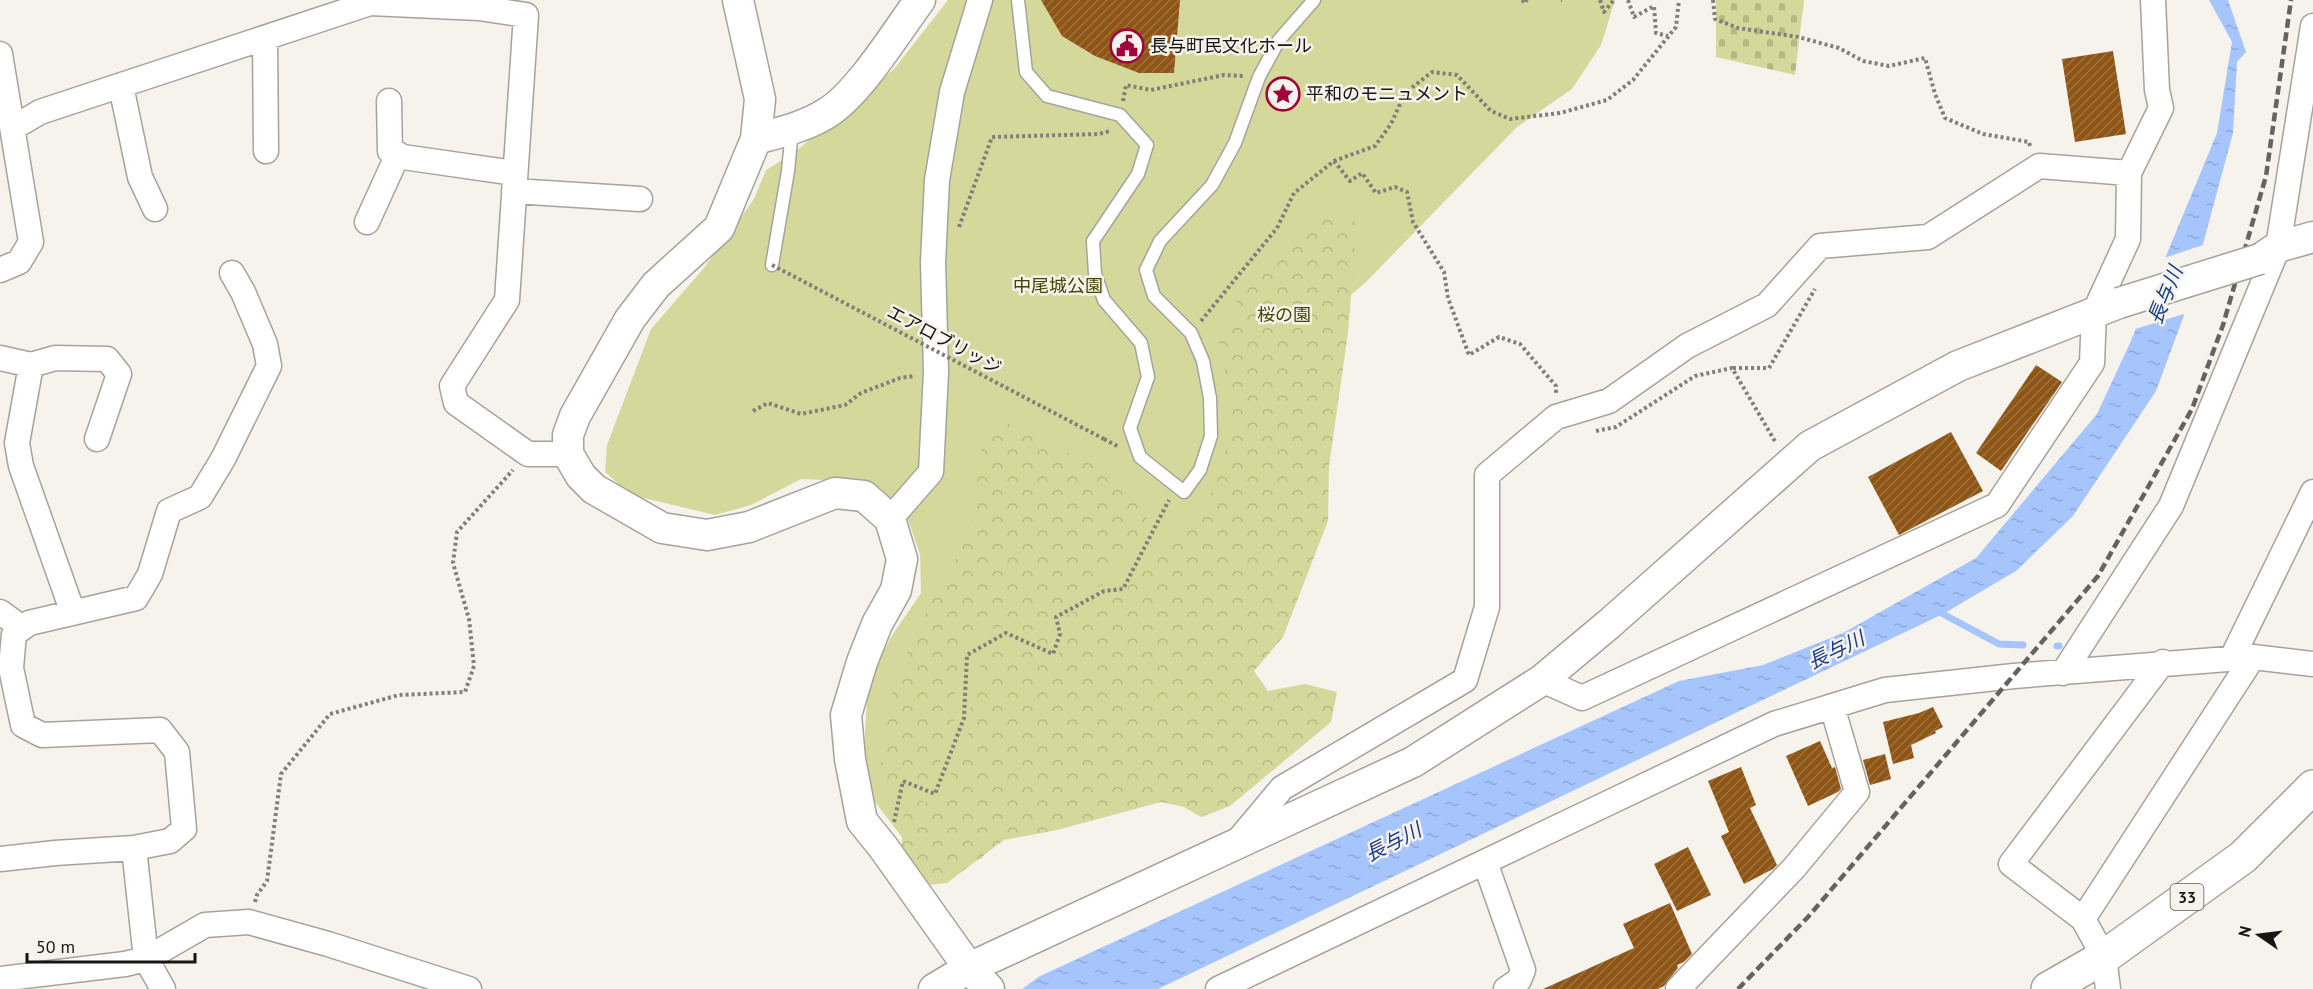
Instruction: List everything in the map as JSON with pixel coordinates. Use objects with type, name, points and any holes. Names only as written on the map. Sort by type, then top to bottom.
[{"type":"main road","name":"33","points":[[2048,989],[2104,957],[2243,858],[2313,787]]},
{"type":"street","points":[[738,0],[760,99],[756,139],[719,228],[657,285],[630,320],[575,416],[568,435],[568,454],[581,476],[594,489],[662,528],[707,535],[749,527],[835,493],[864,496],[890,519],[902,559],[896,590],[873,633],[846,715],[850,759],[862,821],[982,982]]},
{"type":"street","points":[[756,139],[792,129],[830,111],[854,88],[920,0]]},
{"type":"street","points":[[890,519],[931,472],[936,372],[933,262],[938,180],[952,92],[980,0]]},
{"type":"street","points":[[1542,680],[1582,698],[1997,505],[2092,363],[2106,308],[2128,239],[2129,173],[2161,108],[2157,90],[2153,0]]},
{"type":"street","points":[[13,128],[40,112],[370,3],[494,5],[526,15],[507,300],[452,386],[456,402],[528,454],[568,454]]},
{"type":"street","points":[[2063,673],[2171,507],[2269,253],[2313,26]]},
{"type":"street","points":[[265,39],[266,151]]},
{"type":"street","points":[[0,54],[31,242],[19,262],[0,270]]},
{"type":"street","points":[[121,86],[140,177],[154,209]]},
{"type":"street","points":[[389,101],[390,150],[403,157],[514,182],[640,199]]},
{"type":"street","points":[[367,222],[398,154]]},
{"type":"street","points":[[1234,845],[1282,788],[1465,680],[1487,607],[1487,475],[1556,417],[1609,401],[1687,346],[1767,304],[1821,246],[1928,237],[2039,166],[2129,173]]},
{"type":"street","points":[[934,989],[982,982],[1234,845],[1413,762],[1542,680],[1609,624],[1810,446],[1958,366],[2106,308],[2313,237]]},
{"type":"street","points":[[0,859],[134,848],[170,841],[184,829],[177,752],[159,730],[42,735],[23,725],[5,669],[14,634],[29,623],[136,598],[150,574],[169,511],[200,497],[223,459],[269,366],[265,344],[243,291],[232,273]]},
{"type":"street","points":[[0,358],[31,365],[55,358],[107,359],[119,374],[97,439]]},
{"type":"street","points":[[31,365],[17,443],[21,466],[73,613]]},
{"type":"street","points":[[2083,919],[2242,657],[2313,492]]},
{"type":"street","points":[[0,612],[22,628]]},
{"type":"street","points":[[1218,989],[1774,724],[1885,690],[2014,676],[2242,657],[2313,664]]},
{"type":"street","points":[[2108,989],[2104,957],[2083,919],[2011,864],[2163,663]]},
{"type":"street","points":[[1678,989],[1794,868],[1857,792],[1832,706]]},
{"type":"street","points":[[134,848],[146,959],[163,989]]},
{"type":"street","points":[[1485,862],[1523,970],[1519,980],[1506,989]]},
{"type":"street","points":[[0,979],[125,964],[146,959],[205,925],[249,922],[328,944],[469,989]]},
{"type":"lane","points":[[1018,0],[1026,72],[1047,96],[1120,115],[1147,145],[1138,174],[1094,241],[1095,274],[1104,300],[1141,343],[1148,377],[1130,428],[1140,457],[1184,492],[1200,470],[1211,436],[1210,398],[1205,370],[1191,333],[1154,296],[1146,270],[1160,241],[1212,185],[1235,142],[1259,77],[1279,40],[1314,0]]},
{"type":"lane","points":[[772,265],[788,171],[792,129]]},
{"type":"path","points":[[1522,0],[1525,3],[1527,0]]},
{"type":"path","points":[[1600,0],[1604,12],[1614,0]]},
{"type":"path","points":[[1628,0],[1634,17],[1654,6],[1656,33],[1668,36]]},
{"type":"path","points":[[1713,0],[1715,19],[1738,28],[1798,37],[1839,48],[1863,61],[1890,66],[1925,58],[1935,94],[1945,118],[1983,134],[2028,142],[2039,166]]},
{"type":"path","points":[[1191,333],[1277,228],[1294,193],[1334,161],[1375,146],[1391,124],[1405,93],[1432,72],[1457,75],[1491,111],[1510,119],[1560,113],[1607,100],[1633,80],[1676,27],[1680,1]]},
{"type":"path","points":[[937,202],[952,202],[958,228],[992,137],[1099,134],[1114,130],[1120,115],[1126,85],[1151,90],[1224,75],[1259,77]]},
{"type":"path","points":[[1334,161],[1350,181],[1362,173],[1376,193],[1395,186],[1407,192],[1413,222],[1444,272],[1449,298],[1469,355],[1499,337],[1520,344],[1556,386],[1556,417]]},
{"type":"path","name":"エアロブリッジ","points":[[772,265],[1104,439]]},
{"type":"path","points":[[1593,432],[1616,427],[1695,375],[1732,368],[1769,368],[1816,287]]},
{"type":"path","points":[[1732,368],[1789,465]]},
{"type":"path","points":[[753,411],[768,404],[801,414],[845,405],[861,393],[900,378],[936,372]]},
{"type":"path","points":[[249,922],[257,895],[267,881],[281,774],[330,714],[399,695],[465,692],[474,666],[469,619],[453,563],[458,532],[528,454]]},
{"type":"path","points":[[884,848],[897,816],[903,781],[935,794],[964,718],[967,655],[1006,633],[1053,654],[1060,634],[1056,617],[1104,591],[1123,589],[1176,486]]},
{"type":"green space","name":"中尾城公園","points":[[948,0],[1615,0],[1601,45],[1572,89],[1517,127],[1366,282],[1331,312],[982,858],[939,877],[902,837],[862,785],[868,682],[891,637],[921,593],[920,554],[907,517],[848,481],[801,479],[751,505],[715,515],[631,495],[605,472],[607,445],[651,329],[704,268],[754,199],[766,170],[795,152],[894,69]]},
{"type":"green space","points":[[1716,0],[1804,0],[1795,75],[1716,57]]},
{"type":"green space","name":"桜の園","points":[[1319,214],[1347,218],[1357,223],[1348,333],[1329,466],[1328,521],[1283,637],[1254,671],[1268,691],[1305,684],[1337,692],[1331,722],[1230,806],[1201,817],[1184,807],[1161,802],[1057,830],[1004,840],[947,883],[928,885],[901,854],[904,814],[912,798],[938,806],[970,729],[971,695],[980,666],[1000,646],[1016,647],[1056,662],[1065,635],[1062,618],[1105,595],[1139,563],[1204,510],[1223,464],[1233,409],[1219,342],[1241,292]]},
{"type":"green space","points":[[1004,422],[1132,484],[1149,507],[1140,539],[1104,584],[1050,612],[1053,635],[1047,646],[998,626],[973,638],[963,653],[956,675],[953,710],[955,727],[930,787],[901,774],[896,792],[885,798],[881,765],[886,717],[895,683],[916,631],[971,531],[982,446]]},
{"type":"water","name":"長与川","points":[[2209,0],[2228,0],[2246,52],[2237,62],[2233,133],[2183,318],[2156,391],[2073,516],[2016,571],[1943,614],[1158,989],[1022,989],[1040,976],[1679,681],[1763,665],[1843,633],[1976,558],[2097,414],[2130,343],[2217,133],[2232,42]]},
{"type":"pier","points":[[2206,244],[2187,313],[2132,330],[2161,259]]},
{"type":"building","name":"長与町民文化ホール","points":[[1041,0],[1180,0],[1174,73],[1139,73],[1095,56],[1062,36]]},
{"type":"building","points":[[2113,51],[2126,134],[2075,142],[2062,59]]},
{"type":"building","points":[[2036,365],[2062,382],[2001,471],[1976,453]]},
{"type":"building","points":[[1951,432],[1983,491],[1899,535],[1868,477]]},
{"type":"building","points":[[1933,707],[1943,727],[1911,745],[1914,758],[1893,764],[1883,722]]},
{"type":"building","points":[[1820,741],[1832,768],[1835,767],[1841,789],[1808,806],[1786,756]]},
{"type":"building","points":[[1885,754],[1891,779],[1870,785],[1863,760]]},
{"type":"building","points":[[1741,767],[1756,805],[1750,808],[1777,865],[1744,884],[1721,836],[1729,832],[1708,781]]},
{"type":"building","points":[[1688,847],[1711,895],[1677,911],[1654,864]]},
{"type":"building","points":[[1670,903],[1692,954],[1677,965],[1678,968],[1664,986],[1658,989],[1543,989],[1634,948],[1623,924]]},
{"type":"waterway","points":[[1943,614],[1999,644],[2023,645]]},
{"type":"railway","points":[[1738,989],[1808,917],[2098,576],[2192,409],[2223,325],[2266,176],[2291,0]]},
{"type":"place","name":"長与町民文化ホール","points":[[1127,46]]},
{"type":"place","name":"平和のモニュメント","points":[[1283,94]]}]
